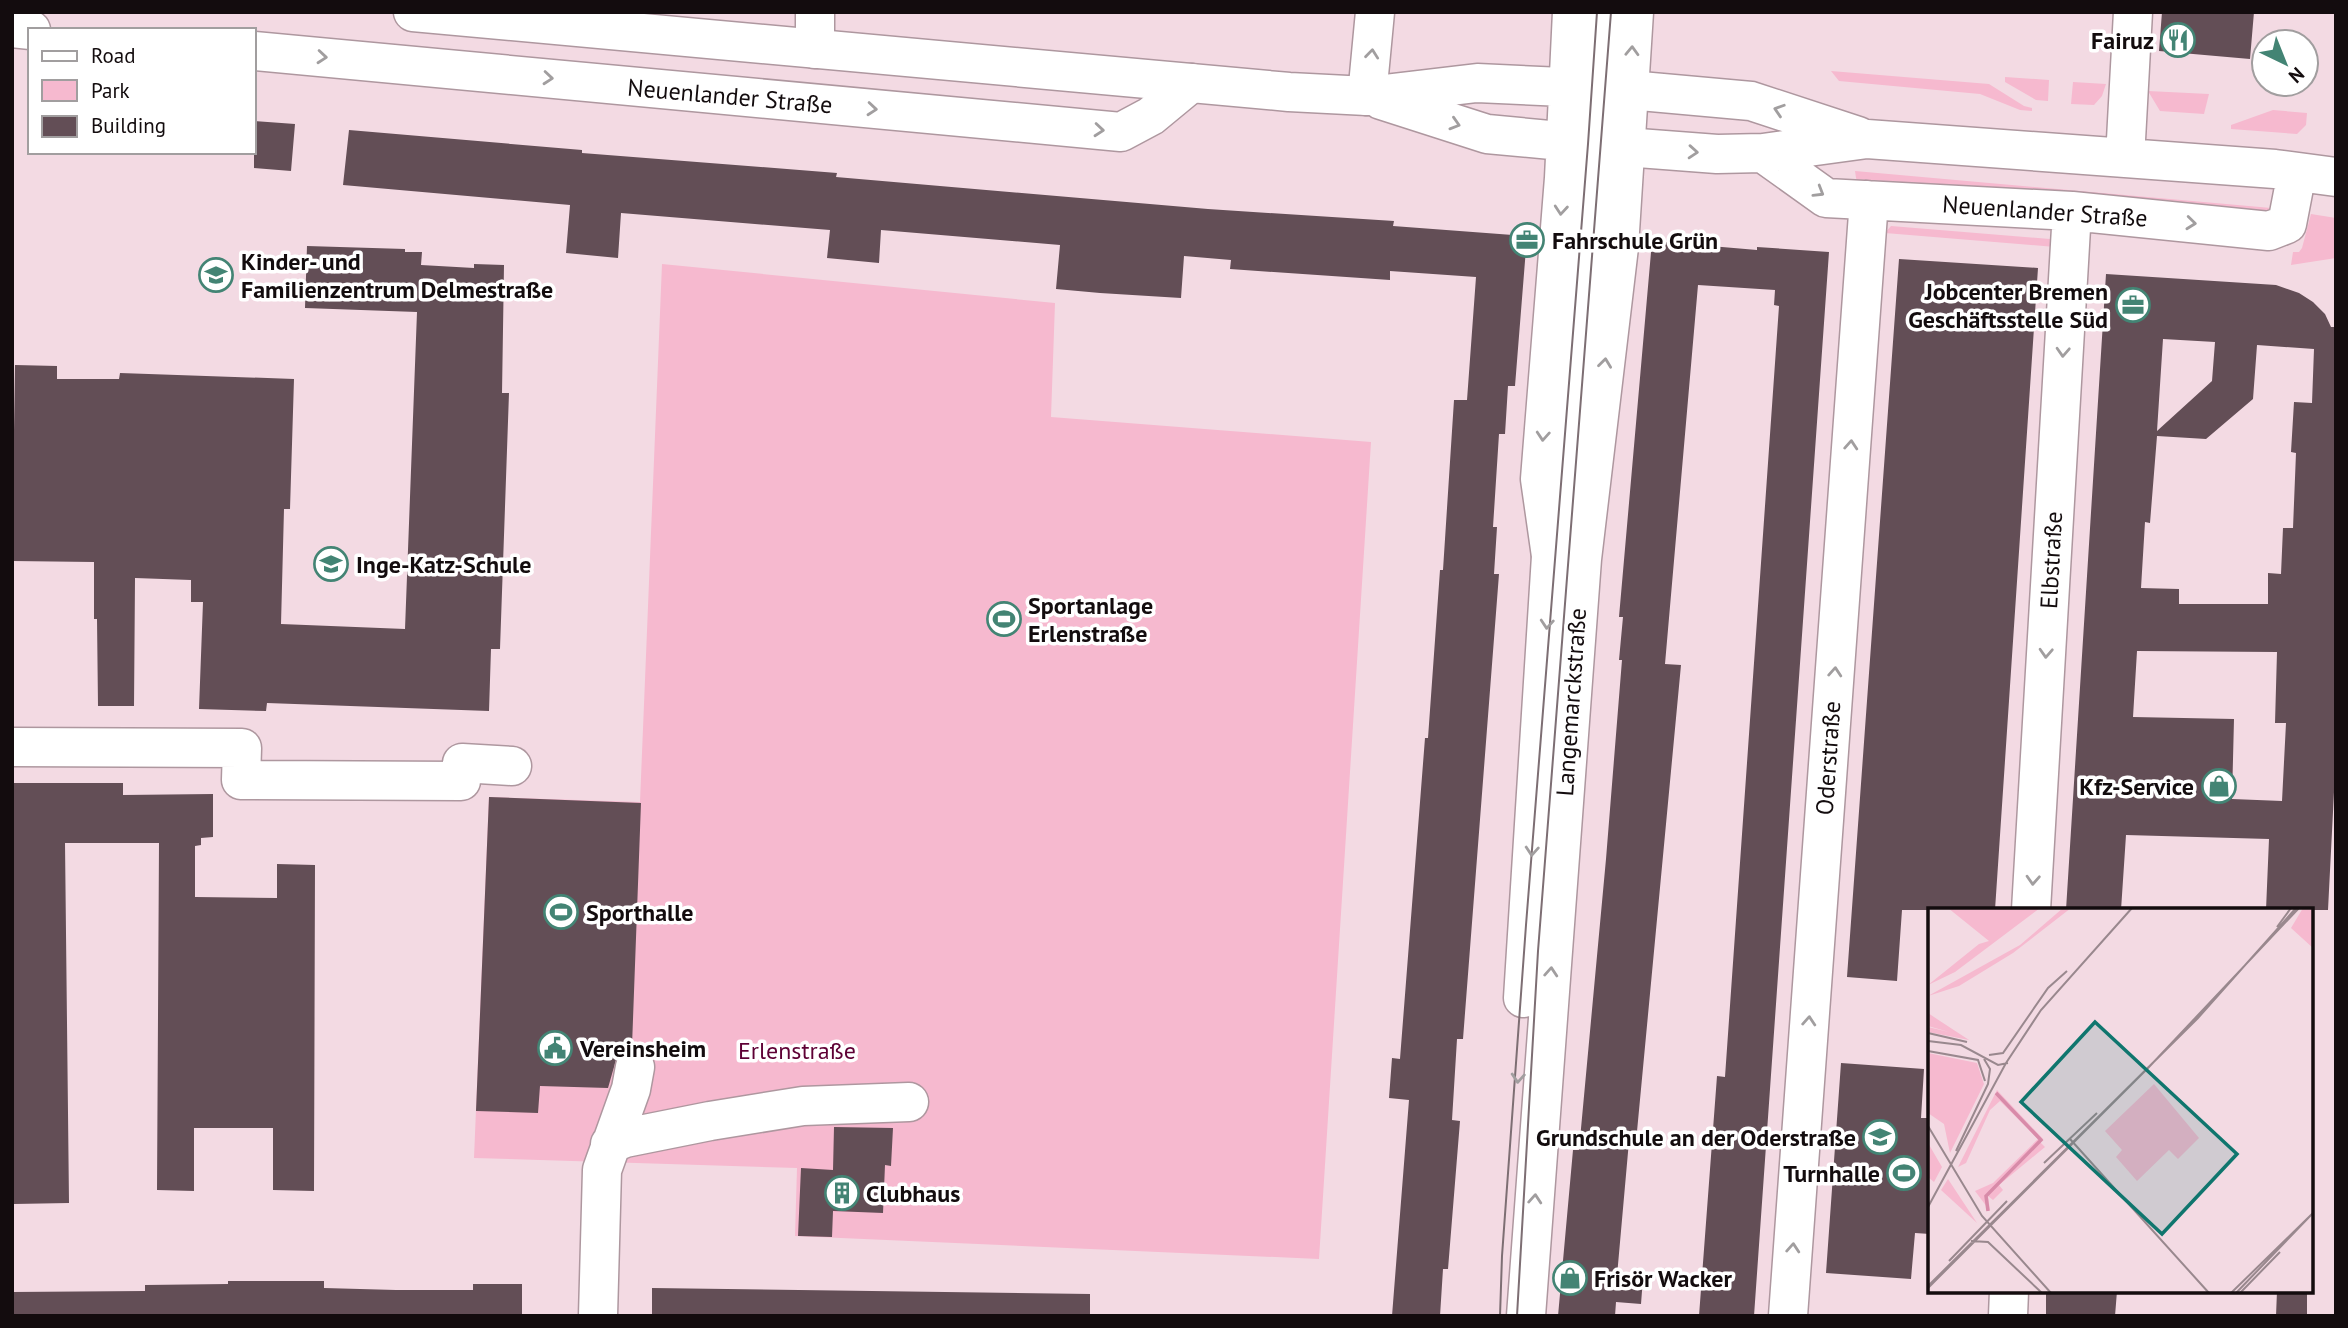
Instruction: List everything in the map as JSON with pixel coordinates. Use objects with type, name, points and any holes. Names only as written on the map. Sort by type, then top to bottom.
[{"type":"street","points":[[413,12],[815,31],[1191,83],[1367,96],[1477,83],[1599,88],[1751,101],[1867,139]]},
{"type":"street","points":[[1367,96],[1375,12]]},
{"type":"street","points":[[1572,12],[1599,88]]},
{"type":"street","points":[[1595,144],[1604,12]]},
{"type":"street","points":[[1599,88],[1634,12]]},
{"type":"street","points":[[2125,158],[2133,12]]},
{"type":"street","name":"Neuenlander Straße","points":[[256,51],[1121,132],[1151,116],[1191,83]]},
{"type":"street","name":"Langemarckstraße","points":[[1526,1316],[1566,548],[1540,479],[1595,144],[1599,88]]},
{"type":"street","points":[[1367,96],[1487,134],[1595,144],[1717,154],[1763,153],[1867,139],[2336,177]]},
{"type":"street","name":"Langemarckstraße","points":[[1503,1316],[1566,548],[1619,247],[1595,144]]},
{"type":"street","name":"Neuenlander Straße","points":[[1763,153],[1826,198],[2072,211],[2269,232],[2287,224],[2297,172]]},
{"type":"street","name":"Oderstraße","points":[[1788,1316],[1867,200]]},
{"type":"street","name":"Elbstraße","points":[[2031,908],[2072,211]]},
{"type":"street","points":[[12,747],[242,748],[241,780],[461,781],[462,763],[512,766]]},
{"type":"street","points":[[598,1316],[602,1170],[631,1089],[635,1067]]},
{"type":"street","points":[[610,1144],[625,1138],[710,1121],[803,1106],[909,1102]]},
{"type":"street","points":[[2008,1316],[2009,1293]]},
{"type":"green space","points":[[1831,71],[1989,84],[2024,106],[2032,108],[2032,111],[2020,110],[1980,94],[1839,81]]},
{"type":"green space","points":[[2005,77],[2049,80],[2048,101],[2036,100],[2005,82]]},
{"type":"green space","points":[[2073,82],[2106,84],[2102,96],[2094,105],[2071,104]]},
{"type":"green space","points":[[2148,91],[2209,94],[2204,114],[2160,111]]},
{"type":"green space","points":[[2273,110],[2307,113],[2306,125],[2297,134],[2231,129],[2231,125]]},
{"type":"green space","points":[[1855,171],[2271,208],[2269,220],[1857,184]]},
{"type":"green space","points":[[2311,214],[2336,218],[2336,258],[2291,265],[2293,252],[2299,252],[2302,248]]},
{"type":"green space","points":[[1891,226],[2050,239],[2055,247],[1885,233]]},
{"type":"green space","name":"Sportanlage Erlenstraße","points":[[662,264],[1055,303],[1051,417],[1371,442],[1319,1259],[795,1236],[797,1168],[474,1158],[489,797],[640,802]]},
{"type":"building","points":[[2162,12],[2254,12],[2253,28],[2250,28],[2250,59],[2159,51]]},
{"type":"building","points":[[256,121],[295,124],[291,171],[254,168]]},
{"type":"building","points":[[349,130],[582,150],[582,153],[837,173],[836,177],[1208,209],[1394,221],[1393,226],[1527,236],[1515,386],[1508,386],[1505,434],[1499,434],[1493,527],[1497,527],[1494,574],[1499,574],[1463,1039],[1457,1039],[1452,1120],[1460,1121],[1448,1269],[1443,1269],[1440,1316],[1392,1316],[1409,1100],[1389,1098],[1392,1058],[1400,1059],[1425,738],[1428,738],[1440,570],[1443,570],[1454,400],[1467,400],[1476,277],[1390,271],[1390,280],[1230,269],[1231,260],[1184,256],[1181,298],[1100,293],[1056,289],[1060,245],[881,230],[879,263],[827,258],[830,230],[621,213],[618,258],[566,253],[570,205],[343,185]]},
{"type":"building","points":[[1652,241],[1757,250],[1757,247],[1829,252],[1754,1316],[1699,1316],[1717,1076],[1725,1077],[1779,306],[1774,305],[1775,290],[1698,285],[1665,664],[1681,665],[1636,1142],[1629,1141],[1617,1276],[1643,1278],[1641,1304],[1616,1302],[1615,1316],[1558,1316],[1573,1150],[1579,1150],[1606,859],[1622,660],[1619,660],[1623,617],[1619,617]]},
{"type":"building","points":[[307,246],[405,249],[405,252],[422,252],[421,265],[474,268],[474,264],[504,265],[502,393],[509,393],[500,649],[491,649],[489,711],[267,703],[266,711],[199,709],[203,602],[191,602],[191,580],[135,578],[134,706],[98,706],[94,562],[12,561],[15,365],[57,366],[57,379],[119,379],[120,373],[294,379],[290,509],[284,509],[281,624],[405,629],[417,312],[305,308]]},
{"type":"building","points":[[1899,259],[2038,268],[1995,908],[1902,910],[1897,981],[1847,977]]},
{"type":"building","points":[[2106,274],[2276,285],[2299,293],[2313,302],[2325,314],[2331,327],[2336,327],[2336,753],[2328,910],[2266,908],[2269,839],[2126,835],[2121,908],[2066,908]],"holes":[[[2163,339],[2215,342],[2212,381],[2157,431]],[[2257,345],[2314,349],[2312,403],[2294,402],[2291,452],[2296,453],[2293,528],[2283,528],[2281,574],[2268,573],[2268,604],[2179,604],[2179,589],[2141,588],[2145,522],[2150,523],[2157,436],[2206,439],[2253,399]],[[2137,651],[2277,652],[2275,723],[2286,723],[2282,801],[2232,799],[2234,719],[2133,717]]]},
{"type":"building","points":[[12,783],[123,783],[123,795],[213,794],[213,837],[201,838],[201,845],[195,846],[195,897],[277,898],[277,864],[315,865],[314,1191],[273,1190],[273,1128],[194,1128],[194,1191],[157,1190],[159,843],[65,843],[69,1203],[14,1204]]},
{"type":"building","name":"Sporthalle","points":[[489,797],[641,803],[632,1046],[618,1053],[608,1088],[540,1086],[538,1113],[476,1111]]},
{"type":"building","points":[[1841,1063],[1924,1069],[1921,1118],[1928,1118],[1928,1234],[1915,1233],[1911,1279],[1826,1273]]},
{"type":"building","name":"Clubhaus","points":[[834,1127],[893,1128],[891,1166],[885,1165],[883,1213],[833,1211],[832,1237],[798,1236],[801,1168],[833,1170]]},
{"type":"building","points":[[228,1281],[324,1281],[324,1288],[396,1290],[473,1290],[473,1284],[522,1284],[522,1316],[12,1316],[12,1292],[145,1291],[145,1285],[228,1284]]},
{"type":"building","points":[[652,1288],[1090,1294],[1090,1316],[652,1316]]},
{"type":"building","points":[[2046,1293],[2117,1293],[2115,1316],[2046,1316]]},
{"type":"building","points":[[2277,1293],[2307,1293],[2307,1316],[2276,1316]]},
{"type":"tram line","points":[[1500,1316],[1526,925],[1597,12]]},
{"type":"tram line","points":[[1517,1316],[1538,951],[1611,12]]},
{"type":"place","name":"Fairuz","points":[[2178,40]]},
{"type":"place","name":"Fahrschule Grün","points":[[1527,240]]},
{"type":"place","name":"Kinder- und Familienzentrum Delmestraße","points":[[216,275]]},
{"type":"place","name":"Jobcenter Bremen Geschäftsstelle Süd","points":[[2133,305]]},
{"type":"place","name":"Inge-Katz-Schule","points":[[331,564]]},
{"type":"place","name":"Sportanlage Erlenstraße","points":[[1004,619]]},
{"type":"place","name":"Kfz-Service","points":[[2219,786]]},
{"type":"place","name":"Sporthalle","points":[[561,912]]},
{"type":"place","name":"Vereinsheim","points":[[555,1048]]},
{"type":"place","name":"Grundschule an der Oderstraße","points":[[1880,1137]]},
{"type":"place","name":"Turnhalle","points":[[1904,1173]]},
{"type":"place","name":"Clubhaus","points":[[842,1193]]},
{"type":"place","name":"Frisör Wacker","points":[[1570,1278]]},
{"type":"park label","name":"Erlenstraße","points":[[797,1050]]}]
